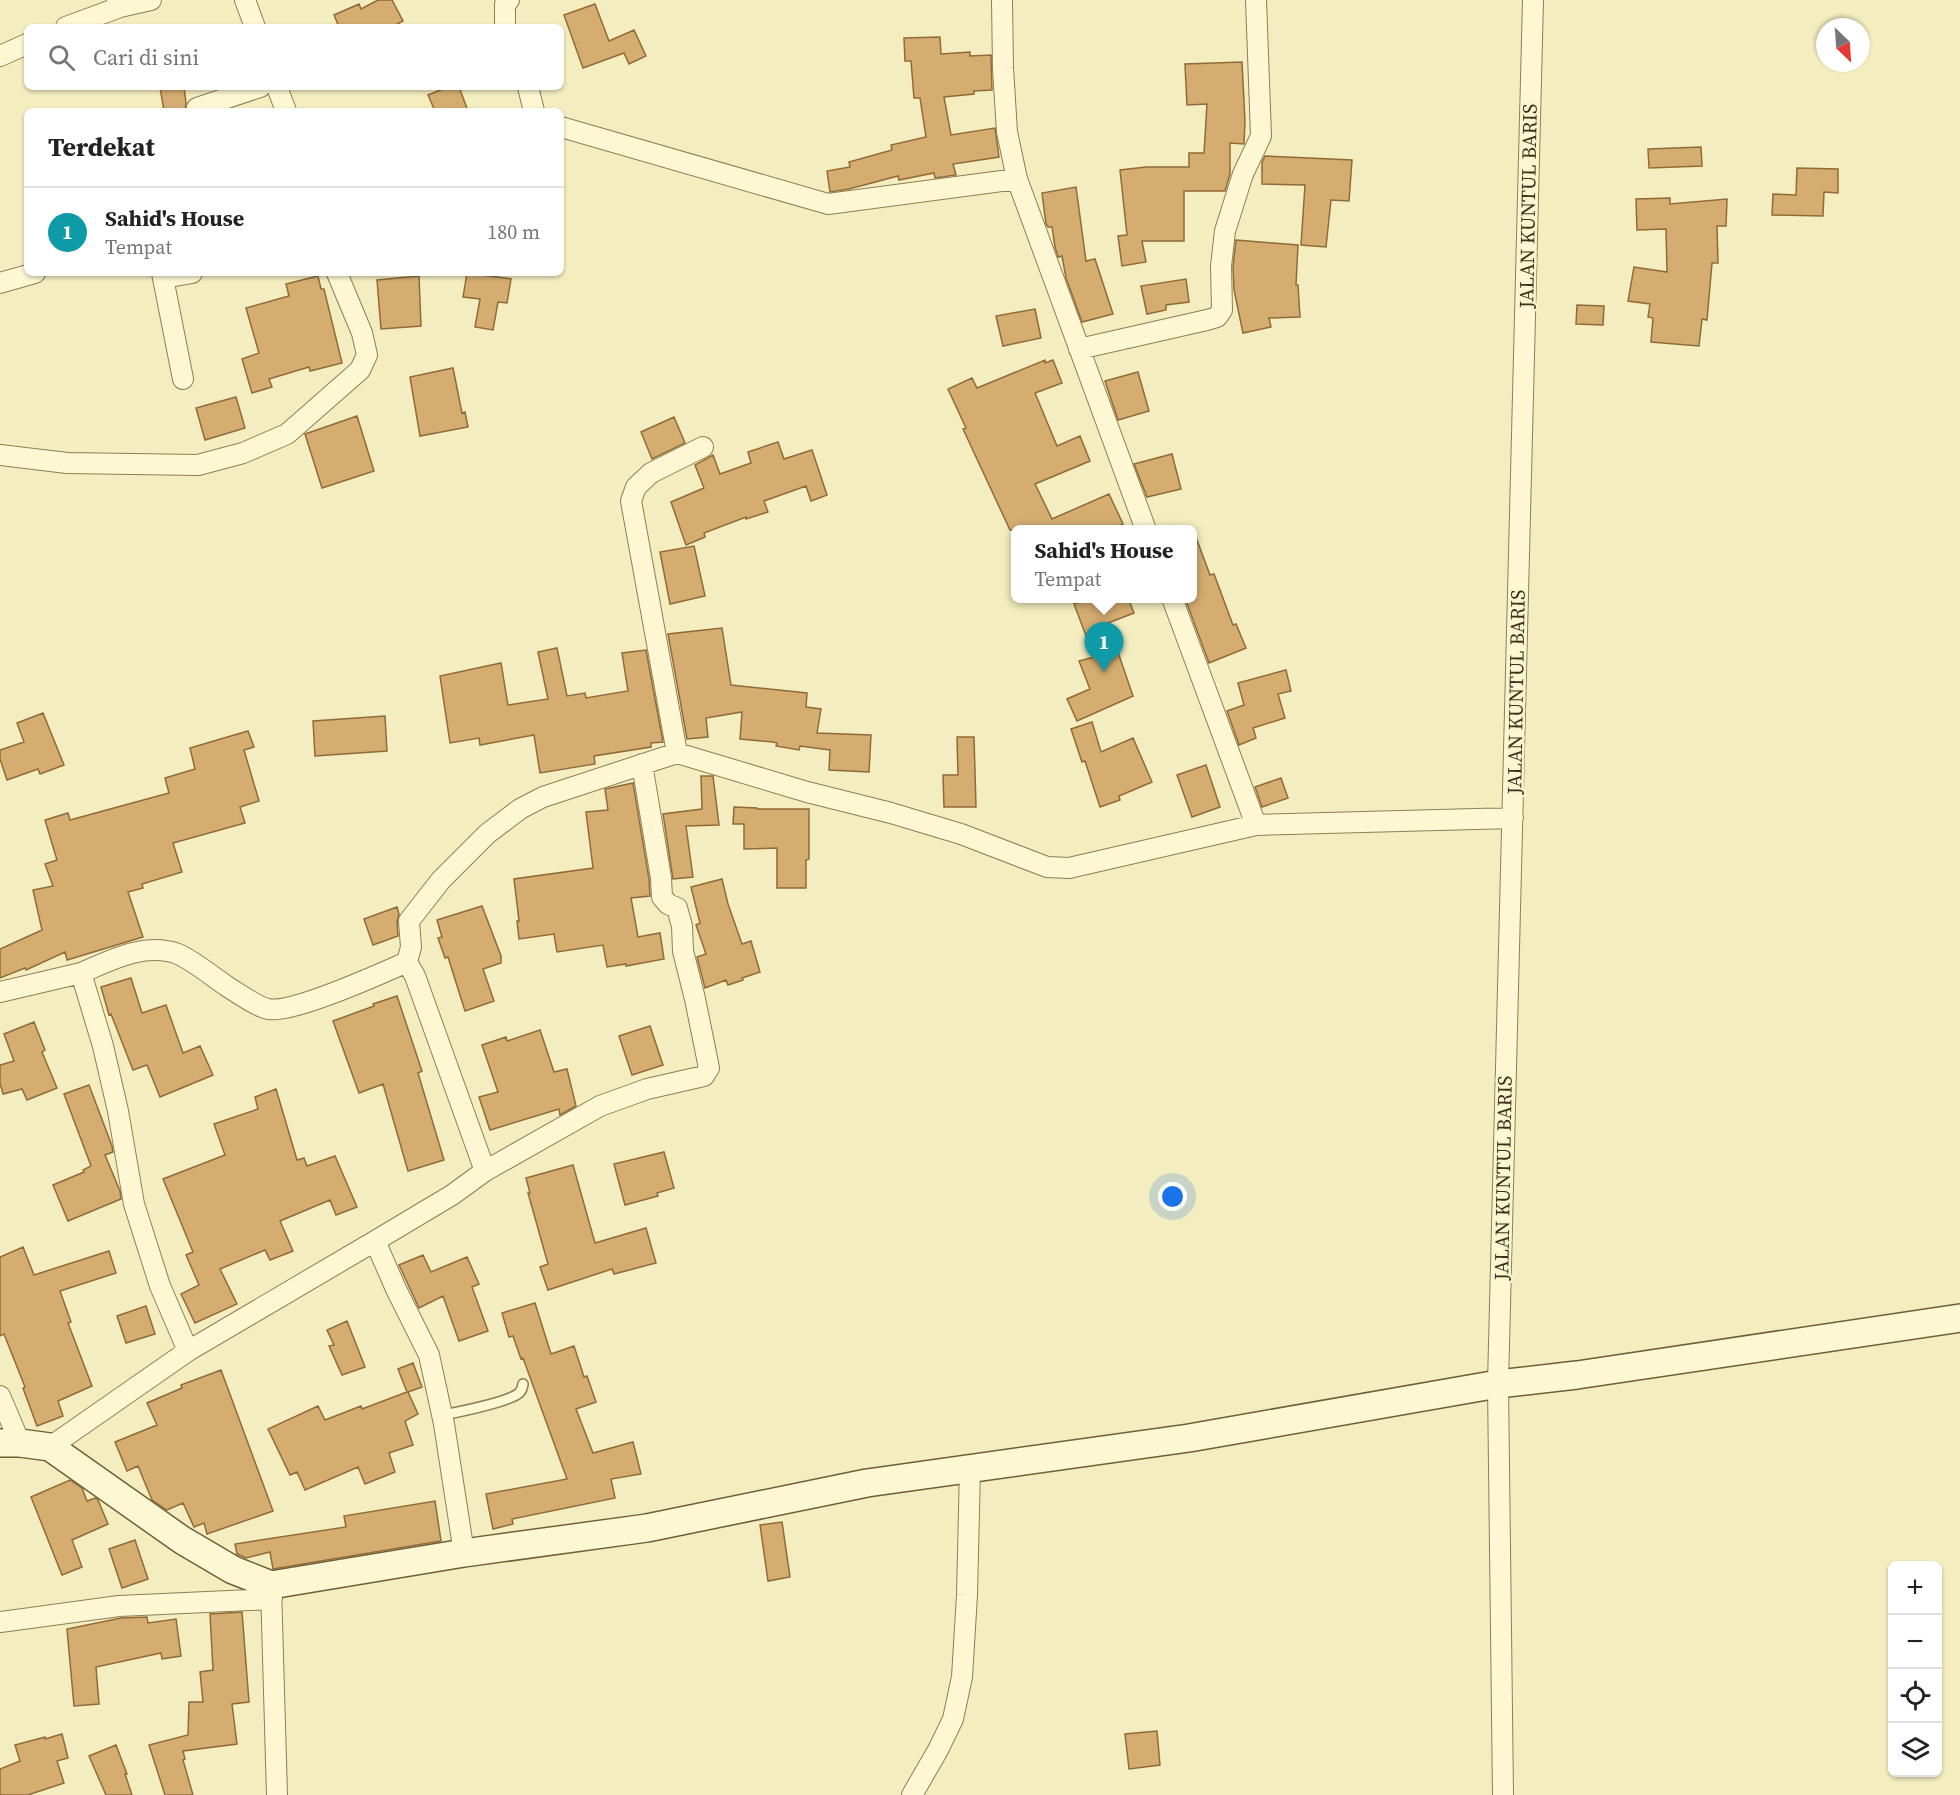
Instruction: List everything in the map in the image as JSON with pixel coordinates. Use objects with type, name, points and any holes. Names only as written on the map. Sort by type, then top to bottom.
[{"type":"street","points":[[73,24],[119,3],[151,0]]},
{"type":"street","points":[[245,0],[254,24]]},
{"type":"street","points":[[505,24],[505,4],[509,0]]},
{"type":"street","points":[[1002,0],[1007,132],[1017,179],[1144,525]]},
{"type":"street","points":[[1079,349],[1207,320],[1217,317],[1222,310],[1221,266],[1225,231],[1243,174],[1261,136],[1256,0]]},
{"type":"street","name":"JALAN KUNTUL BARIS","points":[[1503,1795],[1498,1384],[1533,0]]},
{"type":"street","points":[[0,56],[24,45]]},
{"type":"street","points":[[197,108],[251,90]]},
{"type":"street","points":[[278,90],[285,108]]},
{"type":"street","points":[[529,90],[533,108]]},
{"type":"street","points":[[564,128],[828,204],[1017,179]]},
{"type":"street","points":[[0,283],[24,276]]},
{"type":"street","points":[[164,276],[183,379]]},
{"type":"street","points":[[0,455],[68,463],[198,465],[243,453],[287,434],[360,370],[367,355],[362,333],[338,276]]},
{"type":"street","points":[[677,753],[631,501],[636,487],[651,473],[703,447]]},
{"type":"street","points":[[1174,603],[1256,825]]},
{"type":"street","points":[[485,1171],[415,976],[407,962],[411,947],[410,921],[441,880],[487,834],[520,809],[543,797],[677,753],[807,792],[891,813],[961,834],[1047,867],[1069,868],[1256,825],[1512,818]]},
{"type":"street","points":[[50,1447],[188,1351],[452,1195],[485,1171],[600,1106],[647,1089],[704,1077],[709,1068],[698,1009],[683,951],[682,926],[677,908],[668,904],[662,897],[661,878],[642,764]]},
{"type":"street","points":[[0,992],[81,973],[120,956],[157,949],[179,955],[242,996],[268,1009],[287,1008],[407,962]]},
{"type":"street","points":[[81,973],[106,1057],[134,1204],[160,1286],[188,1351]]},
{"type":"street","points":[[375,1241],[429,1355],[443,1415],[464,1553]]},
{"type":"street","points":[[0,1623],[119,1606],[272,1592],[464,1553],[647,1528],[867,1483],[1189,1438],[1498,1384],[1577,1375],[1960,1318]]},
{"type":"street","points":[[0,1396],[10,1443],[50,1447],[182,1540],[272,1592]]},
{"type":"street","points":[[912,1795],[953,1719],[962,1677],[967,1595],[970,1469]]},
{"type":"street","points":[[272,1592],[277,1795]]},
{"type":"lane","points":[[443,1415],[479,1407],[515,1395],[521,1391],[523,1384]]},
{"type":"building","points":[[378,0],[392,0],[403,21],[398,24],[338,24],[334,15],[359,4],[361,9]]},
{"type":"building","points":[[595,4],[609,41],[634,30],[646,56],[629,64],[624,53],[583,68],[564,15]]},
{"type":"building","points":[[940,37],[941,54],[970,52],[970,56],[991,55],[992,90],[944,97],[951,135],[995,128],[999,157],[953,164],[956,175],[935,178],[934,173],[899,180],[898,176],[830,192],[827,171],[850,167],[849,162],[892,150],[891,145],[926,137],[920,98],[914,98],[911,61],[905,61],[904,38]]},
{"type":"building","points":[[1242,62],[1244,144],[1230,143],[1230,174],[1225,191],[1184,191],[1184,241],[1142,241],[1146,262],[1122,266],[1118,236],[1127,235],[1120,170],[1146,167],[1189,167],[1189,153],[1204,153],[1207,104],[1187,105],[1185,64]]},
{"type":"building","points":[[160,90],[184,90],[185,108],[164,108]]},
{"type":"building","points":[[440,90],[460,90],[467,108],[434,108],[428,95]]},
{"type":"building","points":[[1701,147],[1702,166],[1649,168],[1648,149]]},
{"type":"building","points":[[1265,156],[1352,160],[1349,201],[1331,200],[1326,247],[1301,245],[1305,185],[1262,184],[1262,162]]},
{"type":"building","points":[[1797,168],[1838,169],[1838,193],[1824,192],[1823,216],[1772,215],[1773,194],[1796,195]]},
{"type":"building","points":[[1076,187],[1086,261],[1095,259],[1113,314],[1082,322],[1066,278],[1062,256],[1058,257],[1052,227],[1046,224],[1042,193]]},
{"type":"building","points":[[1670,198],[1670,204],[1727,199],[1726,226],[1717,226],[1718,263],[1712,263],[1707,320],[1702,319],[1699,346],[1651,342],[1653,318],[1648,317],[1650,304],[1628,301],[1634,267],[1667,272],[1666,229],[1637,230],[1636,199]]},
{"type":"building","points":[[1236,240],[1298,245],[1296,285],[1298,285],[1300,317],[1269,318],[1271,327],[1243,333],[1234,290],[1233,267]]},
{"type":"building","points":[[318,276],[321,289],[324,289],[342,363],[310,371],[309,367],[269,379],[272,387],[252,393],[242,359],[259,353],[246,308],[289,296],[286,284]]},
{"type":"building","points":[[419,276],[421,326],[381,329],[377,280]]},
{"type":"building","points":[[466,276],[511,279],[507,303],[498,302],[493,330],[475,327],[480,299],[463,297]]},
{"type":"building","points":[[1186,279],[1189,302],[1166,305],[1166,310],[1147,314],[1141,286]]},
{"type":"building","points":[[1577,305],[1604,306],[1603,325],[1576,324]]},
{"type":"building","points":[[1035,309],[1041,338],[1003,346],[996,316]]},
{"type":"building","points":[[1045,360],[1045,363],[1053,360],[1062,383],[1035,393],[1057,446],[1080,436],[1090,461],[1035,484],[1052,519],[1109,494],[1123,524],[1011,525],[1010,530],[963,429],[966,428],[948,389],[972,378],[977,388]]},
{"type":"building","points":[[453,368],[462,413],[465,412],[468,427],[420,436],[410,377]]},
{"type":"building","points":[[1138,372],[1149,411],[1118,420],[1105,381]]},
{"type":"building","points":[[236,397],[245,428],[205,440],[196,408]]},
{"type":"building","points":[[357,416],[374,471],[322,488],[305,434]]},
{"type":"building","points":[[674,417],[685,443],[652,459],[641,432]]},
{"type":"building","points":[[778,442],[784,459],[812,450],[827,495],[811,501],[806,486],[764,501],[768,512],[746,519],[746,517],[704,533],[705,537],[686,545],[671,502],[704,488],[695,465],[713,455],[720,474],[751,463],[748,452]]},
{"type":"building","points":[[1172,454],[1181,489],[1147,497],[1134,464]]},
{"type":"building","points":[[1197,540],[1210,575],[1214,574],[1233,625],[1236,624],[1246,648],[1209,663],[1187,603],[1197,603]]},
{"type":"building","points":[[694,546],[705,596],[670,604],[660,552]]},
{"type":"building","points":[[1130,603],[1134,613],[1108,623],[1133,696],[1077,721],[1067,699],[1090,689],[1079,661],[1094,657],[1074,604]]},
{"type":"building","points":[[722,628],[731,685],[807,693],[806,707],[821,709],[817,733],[871,735],[869,772],[829,770],[830,750],[800,746],[799,750],[776,746],[777,743],[773,742],[740,739],[742,712],[706,718],[708,737],[687,739],[668,634]]},
{"type":"building","points":[[557,648],[567,696],[585,693],[586,698],[628,691],[622,653],[646,650],[663,742],[651,743],[651,747],[594,756],[595,764],[540,773],[534,735],[480,745],[479,738],[450,743],[440,676],[501,663],[508,705],[548,699],[538,652]]},
{"type":"building","points":[[1286,670],[1291,691],[1278,694],[1285,718],[1253,728],[1256,738],[1239,745],[1227,711],[1244,705],[1238,683]]},
{"type":"building","points":[[43,713],[64,765],[40,774],[38,769],[7,780],[0,759],[0,750],[24,742],[17,723]]},
{"type":"building","points":[[385,716],[387,751],[315,756],[313,721]]},
{"type":"building","points":[[1092,722],[1101,752],[1133,738],[1152,782],[1119,796],[1120,800],[1100,807],[1085,761],[1082,762],[1071,729]]},
{"type":"building","points":[[248,731],[254,747],[244,750],[259,801],[240,807],[245,823],[173,843],[182,872],[142,884],[143,888],[128,892],[143,937],[67,960],[65,952],[26,970],[25,968],[0,978],[0,949],[42,930],[33,890],[53,886],[45,864],[57,860],[45,820],[68,813],[70,820],[169,793],[165,778],[195,769],[190,748]]},
{"type":"building","points":[[957,737],[974,737],[976,807],[944,807],[943,775],[958,775]]},
{"type":"building","points":[[1206,765],[1220,807],[1192,817],[1177,775]]},
{"type":"building","points":[[701,776],[713,776],[719,825],[686,826],[693,877],[673,879],[663,814],[702,809]]},
{"type":"building","points":[[1281,778],[1288,798],[1262,807],[1255,787]]},
{"type":"building","points":[[633,783],[650,896],[631,898],[638,937],[660,933],[664,959],[607,967],[603,945],[557,952],[554,934],[519,939],[514,879],[593,868],[586,812],[608,810],[605,789]]},
{"type":"building","points":[[734,807],[809,809],[809,859],[806,860],[806,888],[777,888],[777,848],[744,849],[744,824],[733,824]]},
{"type":"building","points":[[722,879],[742,944],[751,941],[760,972],[728,985],[726,980],[705,988],[697,957],[706,954],[696,925],[700,923],[691,887]]},
{"type":"building","points":[[482,906],[501,956],[501,963],[483,969],[494,1001],[465,1011],[448,957],[445,958],[438,938],[442,937],[437,920]]},
{"type":"building","points":[[397,907],[398,936],[373,945],[364,919]]},
{"type":"building","points":[[131,978],[142,1013],[166,1005],[183,1053],[200,1046],[213,1075],[160,1097],[147,1065],[133,1070],[111,1014],[109,1015],[101,987]]},
{"type":"building","points":[[397,996],[422,1071],[418,1073],[444,1160],[408,1171],[383,1084],[359,1093],[333,1021]]},
{"type":"building","points":[[34,1022],[45,1050],[42,1052],[57,1088],[27,1100],[22,1089],[3,1094],[0,1083],[0,1065],[14,1061],[4,1034]]},
{"type":"building","points":[[650,1026],[663,1065],[632,1075],[619,1036]]},
{"type":"building","points":[[540,1030],[554,1072],[567,1069],[576,1106],[560,1115],[559,1109],[490,1130],[479,1097],[498,1092],[482,1045],[506,1037],[507,1041]]},
{"type":"building","points":[[89,1085],[112,1146],[113,1152],[105,1155],[121,1199],[68,1221],[53,1185],[84,1172],[83,1170],[91,1166],[64,1094]]},
{"type":"building","points":[[276,1089],[297,1160],[304,1158],[307,1166],[335,1156],[357,1207],[336,1215],[330,1200],[280,1221],[293,1251],[270,1260],[265,1250],[220,1269],[237,1304],[195,1323],[181,1294],[199,1285],[186,1255],[193,1252],[163,1179],[225,1155],[214,1124],[258,1109],[255,1097]]},
{"type":"building","points":[[664,1152],[674,1188],[657,1193],[658,1196],[625,1205],[614,1164]]},
{"type":"building","points":[[573,1165],[595,1243],[646,1228],[656,1263],[614,1274],[612,1269],[548,1290],[540,1267],[548,1264],[526,1178]]},
{"type":"building","points":[[23,1247],[34,1275],[109,1251],[116,1273],[60,1291],[71,1322],[68,1323],[92,1386],[58,1401],[63,1416],[37,1426],[23,1388],[25,1387],[4,1334],[0,1336],[0,1257]]},
{"type":"building","points":[[423,1255],[431,1272],[467,1257],[479,1284],[472,1287],[488,1331],[459,1341],[443,1296],[419,1308],[399,1265]]},
{"type":"building","points":[[535,1303],[551,1354],[574,1346],[584,1377],[587,1376],[596,1402],[576,1409],[593,1453],[633,1442],[641,1474],[611,1479],[615,1498],[512,1519],[513,1524],[493,1529],[486,1494],[567,1479],[523,1358],[521,1359],[513,1336],[509,1337],[502,1313]]},
{"type":"building","points":[[146,1306],[155,1334],[126,1343],[117,1316]]},
{"type":"building","points":[[347,1321],[365,1367],[342,1375],[329,1346],[334,1345],[327,1330]]},
{"type":"building","points":[[413,1363],[422,1387],[408,1392],[418,1414],[405,1421],[413,1445],[389,1453],[395,1472],[365,1484],[358,1467],[305,1490],[297,1472],[290,1475],[268,1429],[318,1406],[325,1420],[407,1392],[398,1369]]},
{"type":"building","points":[[221,1370],[273,1511],[207,1534],[204,1523],[194,1527],[183,1503],[167,1510],[152,1500],[138,1466],[127,1471],[115,1442],[157,1425],[147,1403],[182,1388],[181,1385]]},
{"type":"building","points":[[70,1480],[82,1488],[87,1501],[95,1498],[98,1500],[108,1524],[72,1540],[82,1567],[62,1575],[31,1497]]},
{"type":"building","points":[[435,1501],[441,1541],[273,1569],[270,1552],[246,1558],[237,1554],[235,1544],[346,1527],[344,1516]]},
{"type":"building","points":[[782,1522],[790,1577],[768,1581],[760,1525]]},
{"type":"building","points":[[135,1540],[148,1579],[122,1588],[109,1549]]},
{"type":"building","points":[[242,1612],[249,1702],[232,1704],[237,1744],[183,1751],[185,1759],[183,1760],[193,1795],[165,1795],[149,1745],[188,1735],[189,1702],[203,1702],[200,1672],[213,1670],[210,1614]]},
{"type":"building","points":[[147,1617],[148,1623],[176,1619],[181,1656],[162,1659],[161,1653],[96,1667],[99,1704],[74,1706],[67,1629],[121,1618]]},
{"type":"building","points":[[1157,1731],[1160,1765],[1129,1769],[1125,1734]]},
{"type":"building","points":[[62,1734],[68,1758],[57,1761],[64,1783],[28,1795],[0,1795],[0,1769],[20,1761],[15,1745]]},
{"type":"building","points":[[116,1745],[132,1795],[106,1795],[89,1756]]},
{"type":"place","name":"Sahid's House","points":[[1104,672]]}]
